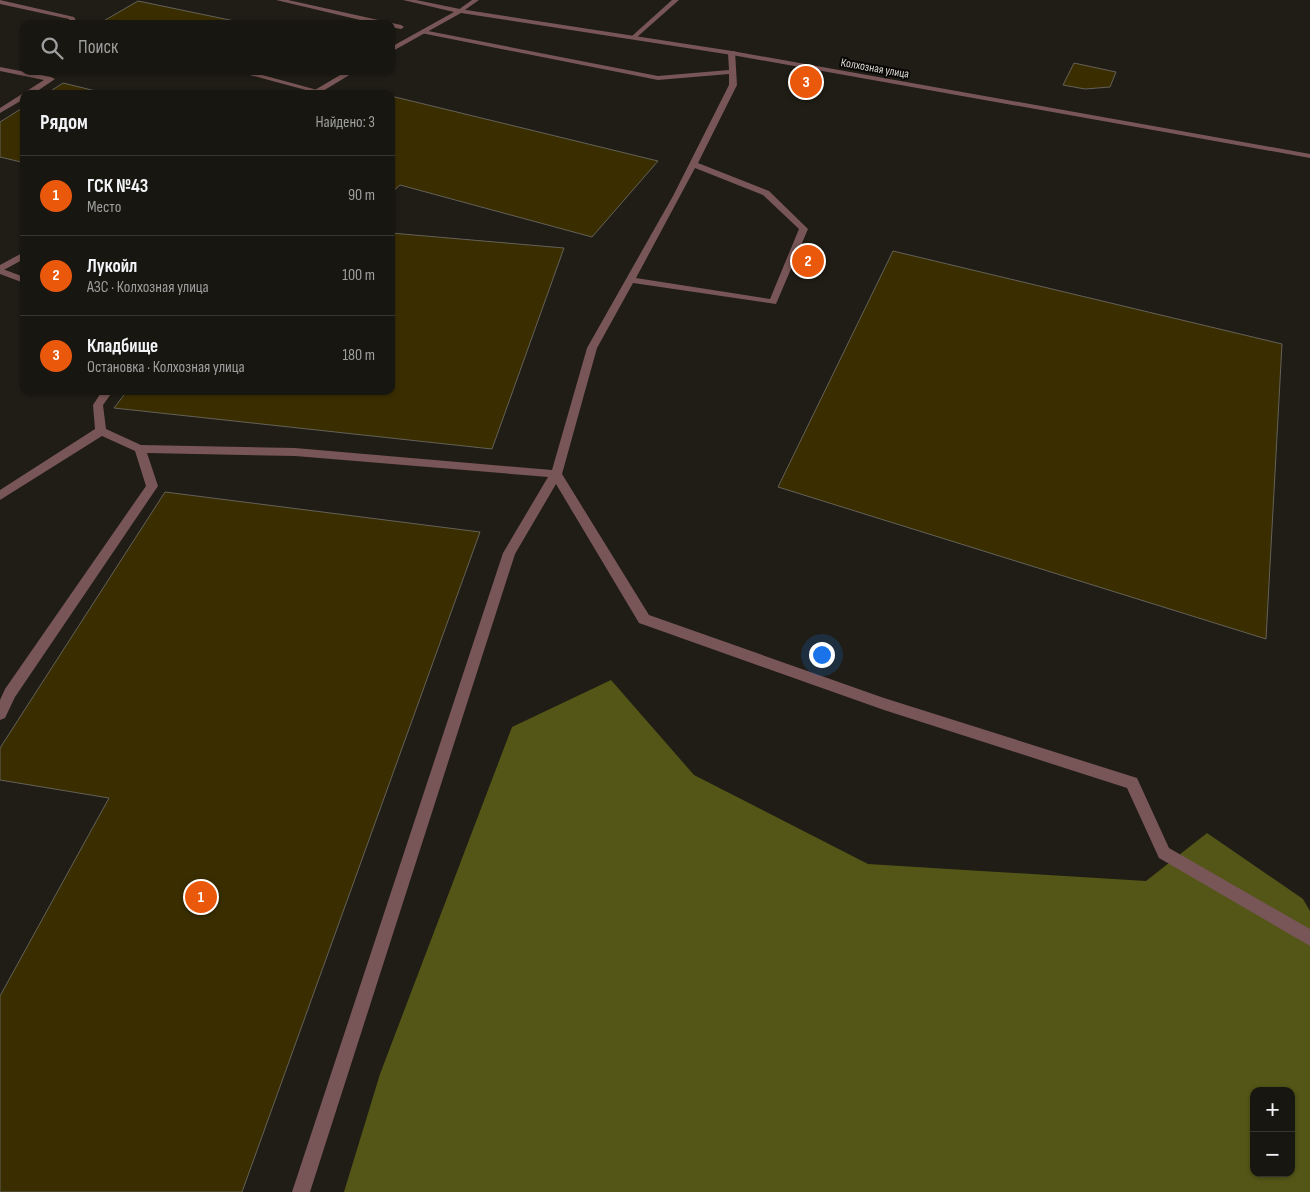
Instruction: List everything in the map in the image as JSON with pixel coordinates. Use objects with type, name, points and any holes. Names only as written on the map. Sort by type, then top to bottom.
[{"type":"street","points":[[279,0],[369,20]]},
{"type":"street","name":"Колхозная улица","points":[[406,0],[460,11],[732,53],[1310,156]]},
{"type":"street","points":[[395,48],[476,0]]},
{"type":"street","points":[[634,37],[676,0]]},
{"type":"street","points":[[0,2],[72,18],[73,20]]},
{"type":"street","points":[[395,26],[401,27]]},
{"type":"street","points":[[423,32],[613,72],[658,78],[732,72]]},
{"type":"street","points":[[301,1192],[509,552],[556,474],[592,348],[693,164],[733,85],[732,53]]},
{"type":"street","points":[[0,69],[20,73]]},
{"type":"street","points":[[31,75],[51,79],[33,90]]},
{"type":"street","points":[[253,75],[308,90]]},
{"type":"street","points":[[319,90],[346,75]]},
{"type":"street","points":[[671,86],[681,77]]},
{"type":"street","points":[[0,111],[20,98]]},
{"type":"street","points":[[630,280],[772,302],[804,230],[766,193],[693,164]]},
{"type":"street","points":[[0,270],[20,258]]},
{"type":"street","points":[[0,270],[20,278]]},
{"type":"street","points":[[101,431],[98,405],[105,395]]},
{"type":"street","points":[[101,431],[140,449],[295,452],[556,474]]},
{"type":"street","points":[[0,496],[101,431]]},
{"type":"street","points":[[0,714],[10,693],[152,486],[140,449]]},
{"type":"street","points":[[556,474],[644,619],[884,704],[1132,783],[1164,853],[1310,938]]},
{"type":"shaded area","points":[[611,680],[694,775],[868,864],[1146,881],[1207,833],[1303,899],[1310,911],[1310,1192],[344,1192],[380,1074],[512,727]]},
{"type":"building","points":[[138,1],[230,20],[105,20]]},
{"type":"building","points":[[1074,63],[1116,72],[1110,87],[1085,89],[1063,85]]},
{"type":"building","points":[[63,83],[92,90],[52,90]]},
{"type":"building","points":[[395,97],[658,161],[592,237],[400,185],[395,189]]},
{"type":"building","points":[[20,110],[20,162],[0,157],[0,122]]},
{"type":"building","points":[[395,233],[564,248],[492,449],[114,408],[124,395],[395,395]]},
{"type":"building","points":[[893,251],[1282,344],[1266,639],[778,487]]},
{"type":"building","points":[[165,492],[480,532],[242,1192],[0,1192],[0,996],[109,798],[0,780],[0,748]]},
{"type":"place","name":"Кладбище","points":[[806,82]]},
{"type":"place","name":"Лукойл","points":[[808,261]]},
{"type":"place","name":"ГСК №43","points":[[201,897]]}]
